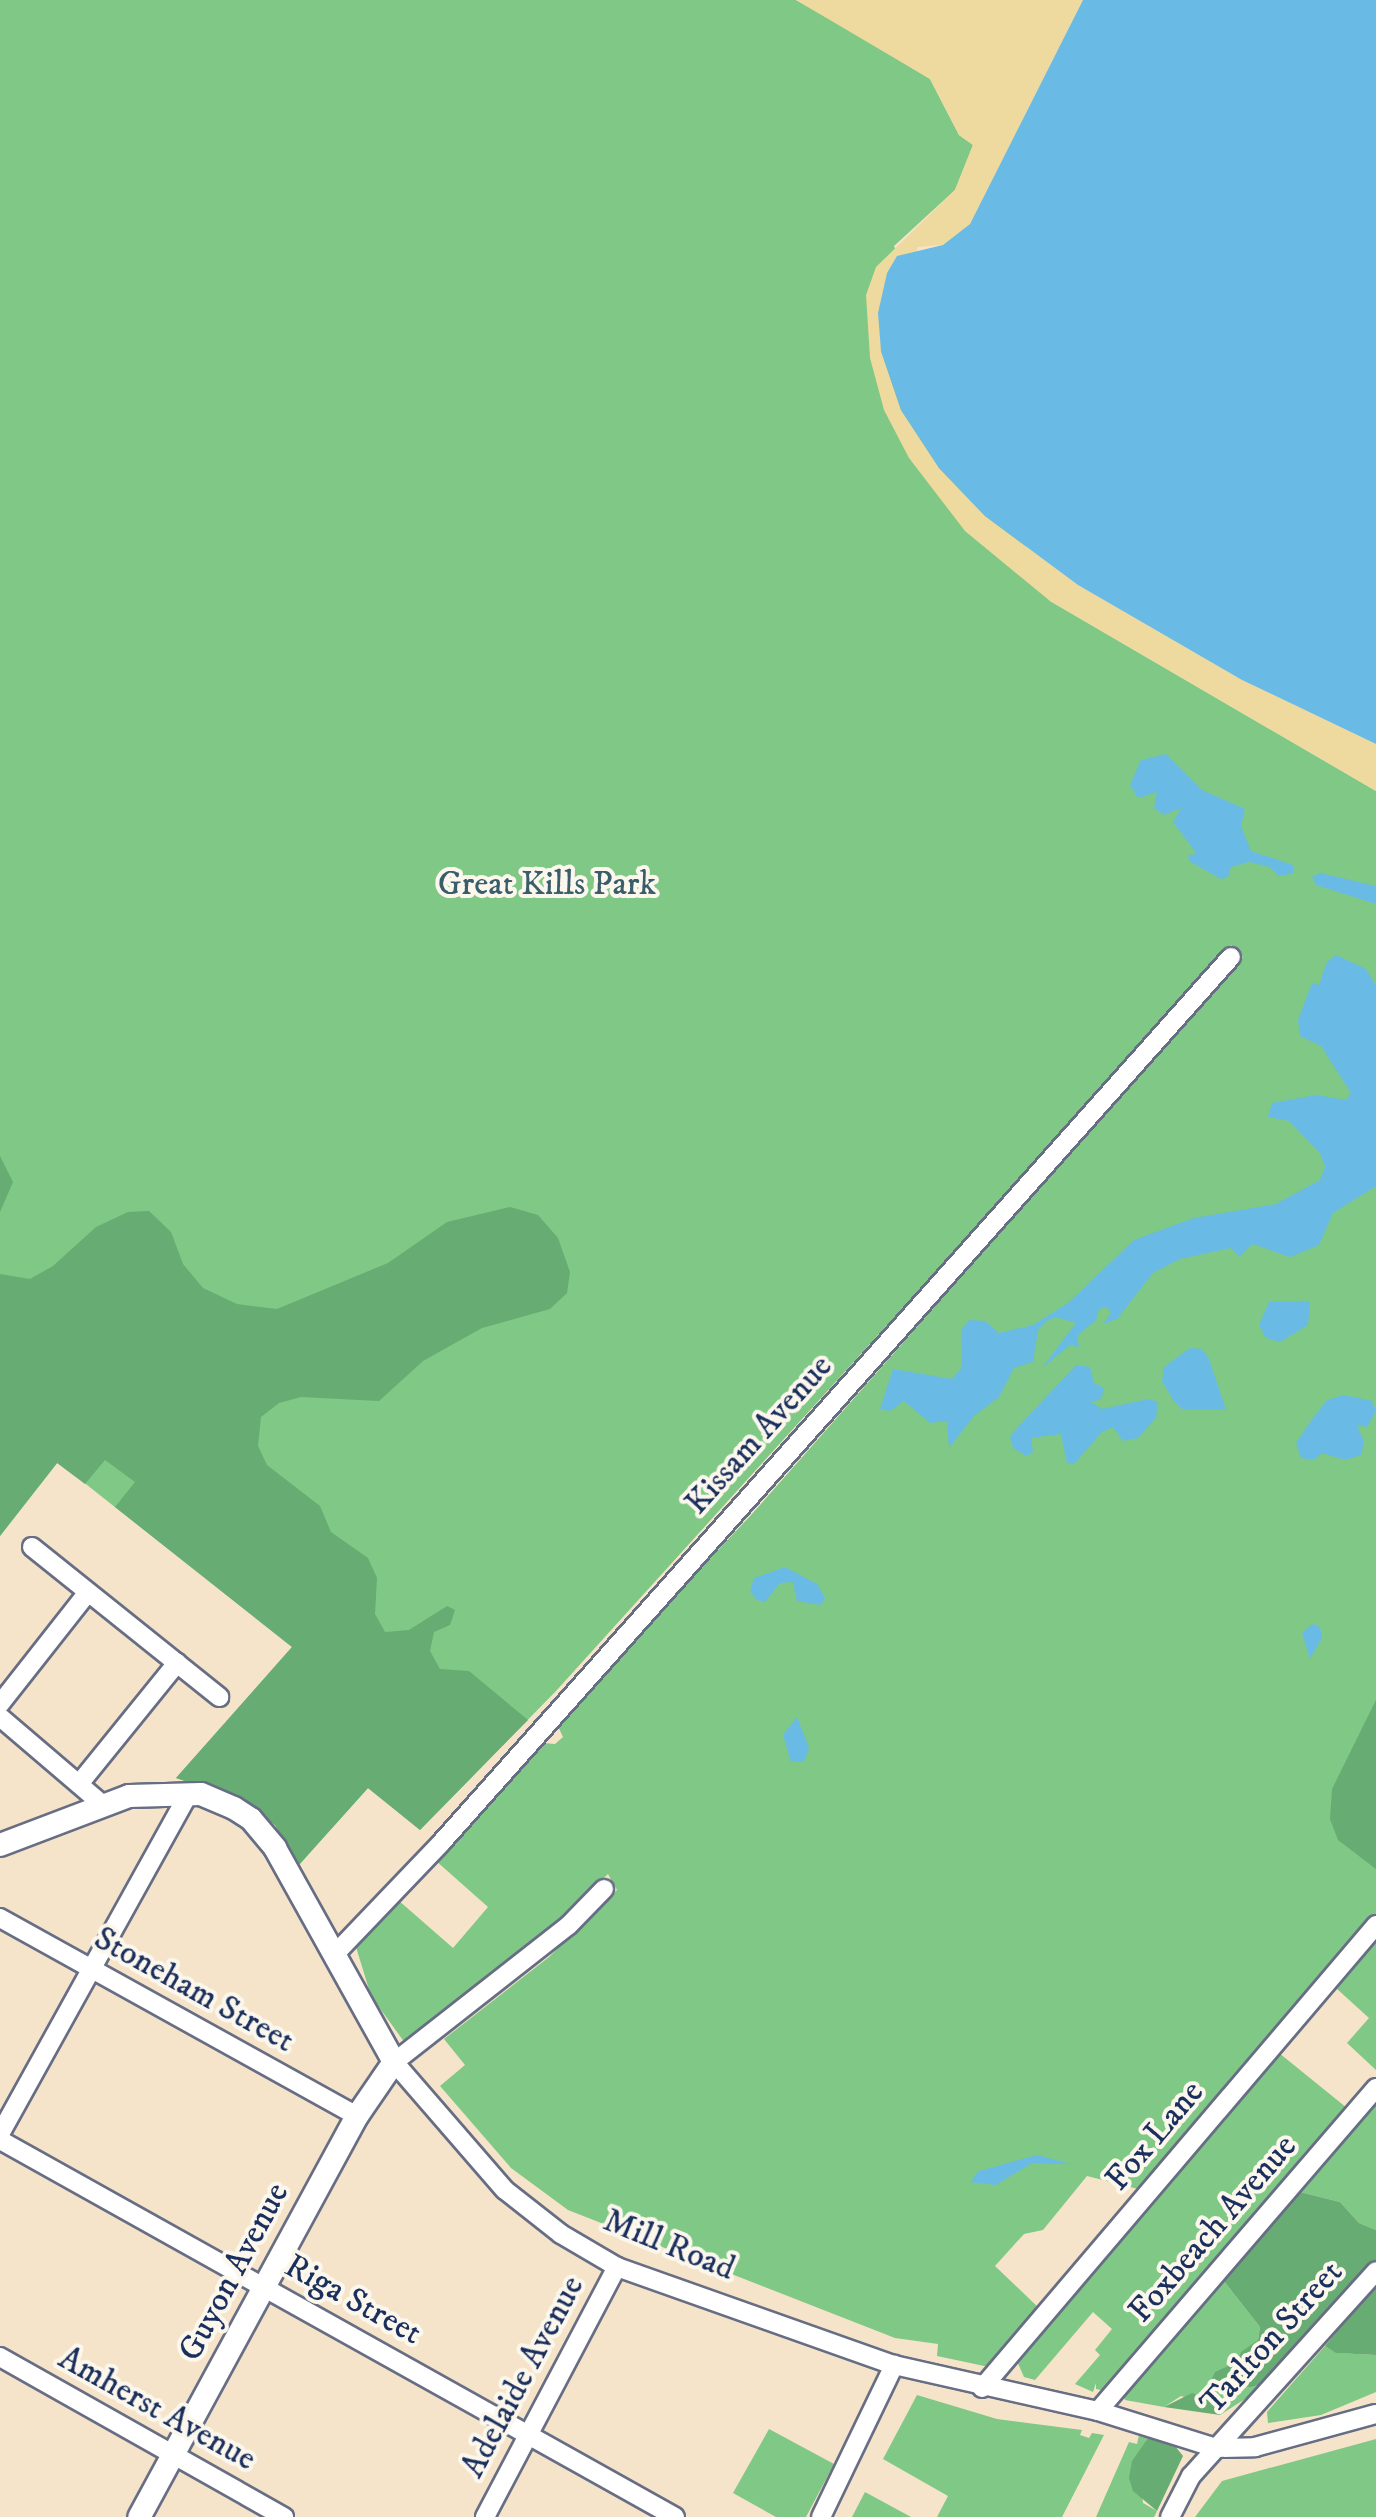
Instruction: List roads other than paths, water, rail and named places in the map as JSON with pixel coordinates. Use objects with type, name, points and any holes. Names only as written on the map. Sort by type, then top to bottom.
[{"type":"street","name":"Kissam Avenue","points":[[334,1955],[441,1843],[1231,957]]},
{"type":"street","points":[[32,1547],[219,1697]]},
{"type":"street","points":[[0,1704],[88,1592]]},
{"type":"street","points":[[79,1784],[177,1663]]},
{"type":"street","points":[[0,1717],[102,1804]]},
{"type":"street","name":"Mill Road","points":[[0,1845],[102,1804],[154,1792],[189,1793],[219,1800],[266,1834],[394,2062],[505,2190],[552,2228],[617,2267],[894,2365],[982,2388],[1098,2411],[1216,2448],[1255,2447],[1375,2416]]},
{"type":"street","points":[[0,2134],[189,1793]]},
{"type":"street","points":[[394,2062],[569,1925],[604,1889]]},
{"type":"street","name":"Stoneham Street","points":[[0,1918],[357,2116]]},
{"type":"street","name":"Fox Lane","points":[[982,2388],[1376,1925]]},
{"type":"street","name":"Guyon Avenue","points":[[139,2517],[357,2116],[394,2062]]},
{"type":"street","name":"Foxbeach Avenue","points":[[1098,2411],[1376,2088]]},
{"type":"street","name":"Riga Street","points":[[0,2140],[675,2517]]},
{"type":"street","name":"Adelaide Avenue","points":[[485,2517],[617,2267]]},
{"type":"street","name":"Tarlton Street","points":[[1170,2517],[1191,2476],[1253,2412],[1376,2271]]},
{"type":"street","name":"Amherst Avenue","points":[[0,2357],[284,2517]]},
{"type":"street","points":[[821,2517],[894,2365]]},
{"type":"water","points":[[1083,0],[1376,0],[1376,744],[1242,680],[1078,585],[985,516],[939,468],[901,410],[881,351],[878,313],[887,273],[897,256],[943,245],[970,224]]},
{"type":"water","points":[[1166,754],[1202,790],[1245,809],[1241,826],[1251,851],[1293,865],[1294,873],[1279,876],[1270,867],[1249,862],[1231,867],[1228,877],[1221,879],[1189,861],[1188,855],[1197,854],[1173,822],[1181,808],[1164,815],[1154,808],[1157,792],[1138,798],[1130,785],[1141,760]]},
{"type":"water","points":[[1320,873],[1376,886],[1376,904],[1316,885],[1312,877]]},
{"type":"water","points":[[1336,955],[1366,969],[1376,986],[1376,1186],[1333,1213],[1319,1245],[1290,1257],[1253,1244],[1239,1257],[1231,1248],[1180,1259],[1153,1273],[1117,1319],[1103,1324],[1111,1313],[1107,1307],[1099,1309],[1096,1320],[1077,1336],[1079,1347],[1070,1345],[1042,1368],[1076,1323],[1056,1317],[1046,1321],[1038,1330],[1033,1362],[1014,1368],[999,1397],[974,1416],[949,1448],[947,1421],[930,1423],[904,1401],[890,1411],[880,1409],[893,1369],[952,1379],[962,1367],[961,1330],[970,1320],[985,1321],[999,1333],[1033,1325],[1068,1303],[1134,1240],[1194,1218],[1276,1204],[1320,1180],[1325,1167],[1320,1153],[1289,1121],[1268,1117],[1272,1103],[1316,1095],[1346,1100],[1351,1093],[1321,1046],[1300,1036],[1298,1020],[1312,983],[1319,985],[1327,962]]},
{"type":"water","points":[[1310,1301],[1308,1325],[1280,1342],[1266,1338],[1259,1325],[1269,1302]]},
{"type":"water","points":[[1190,1348],[1202,1349],[1209,1359],[1226,1410],[1182,1409],[1173,1400],[1162,1381],[1164,1367]]},
{"type":"water","points":[[1076,1365],[1090,1367],[1094,1383],[1104,1388],[1101,1399],[1091,1402],[1102,1409],[1148,1399],[1158,1402],[1156,1418],[1138,1438],[1123,1441],[1113,1427],[1102,1432],[1074,1464],[1067,1463],[1061,1434],[1031,1438],[1033,1452],[1026,1456],[1013,1448],[1010,1437]]},
{"type":"water","points":[[1344,1395],[1372,1401],[1376,1411],[1367,1427],[1357,1425],[1364,1442],[1361,1455],[1345,1460],[1322,1453],[1314,1460],[1301,1458],[1296,1443],[1313,1418],[1327,1400]]},
{"type":"water","points":[[785,1567],[817,1584],[825,1598],[821,1605],[797,1601],[793,1582],[780,1583],[765,1602],[757,1600],[750,1591],[754,1578]]},
{"type":"water","points":[[1312,1624],[1320,1627],[1322,1638],[1310,1659],[1302,1633]]},
{"type":"water","points":[[797,1717],[809,1748],[804,1761],[791,1762],[783,1735]]},
{"type":"water","points":[[1037,2155],[1071,2164],[1032,2163],[996,2185],[970,2182],[979,2171]]},
{"type":"park label","name":"Great Kills Park","points":[[547,885]]}]
